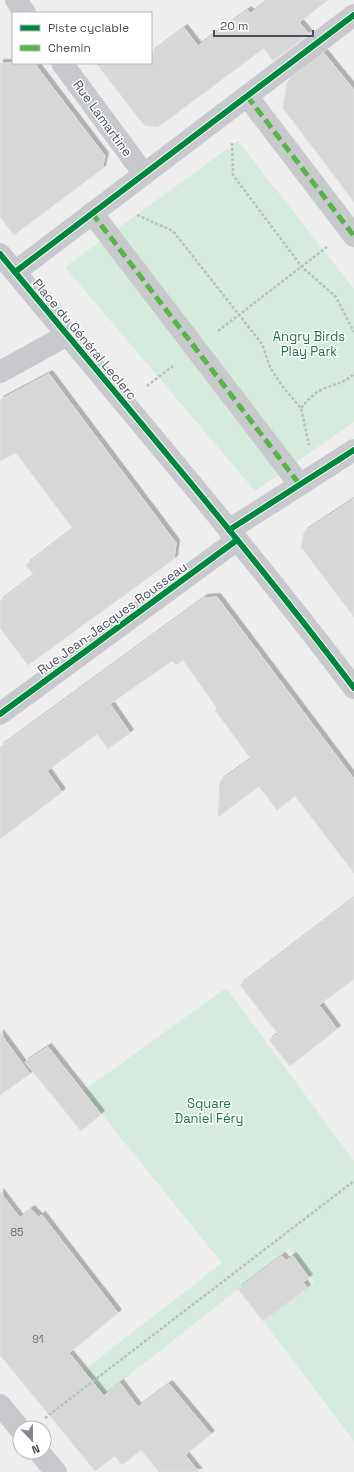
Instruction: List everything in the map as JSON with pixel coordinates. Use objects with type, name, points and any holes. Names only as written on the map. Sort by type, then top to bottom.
[{"type":"street","points":[[16,0],[24,12]]},
{"type":"street","name":"Place du Général Leclerc","points":[[354,15],[15,272],[233,535],[316,637],[354,688]]},
{"type":"street","name":"Rue Lamartine","points":[[63,64],[144,174]]},
{"type":"street","points":[[238,102],[352,233]]},
{"type":"street","points":[[100,208],[196,348],[308,480]]},
{"type":"street","points":[[0,254],[15,272]]},
{"type":"street","points":[[0,372],[67,335]]},
{"type":"street","points":[[233,535],[308,480],[354,450]]},
{"type":"street","name":"Rue Jean-Jacques Rousseau","points":[[0,714],[233,535]]},
{"type":"street","points":[[0,1405],[12,1420]]},
{"type":"street","points":[[46,1460],[56,1472]]},
{"type":"path","points":[[238,102],[233,175],[302,267],[336,297],[344,309],[354,332]]},
{"type":"path","points":[[100,208],[173,231],[238,316],[262,344],[270,367],[282,386],[302,408],[308,480]]},
{"type":"path","points":[[125,404],[302,267],[352,233]]},
{"type":"path","points":[[302,408],[311,396],[323,389],[344,383],[354,374]]},
{"type":"path","points":[[44,1419],[354,1181]]},
{"type":"green space","name":"Angry Birds Play Park","points":[[238,141],[354,289],[354,422],[255,491],[65,267]]},
{"type":"green space","name":"Square Daniel Féry","points":[[226,988],[354,1161],[354,1441],[263,1321],[314,1282],[289,1249],[61,1429],[40,1404],[222,1263],[83,1091]]},
{"type":"building","points":[[269,0],[328,0],[299,22],[309,34],[273,61],[264,48],[158,127],[144,125],[97,64],[152,64],[152,52],[184,28],[198,46],[248,10],[251,13]]},
{"type":"building","points":[[324,53],[354,90],[354,202],[283,108],[287,82]]},
{"type":"building","points":[[0,63],[35,64],[105,156],[102,169],[14,235],[0,217]]},
{"type":"building","points":[[49,374],[176,543],[174,559],[28,665],[0,628],[0,601],[34,575],[26,565],[73,529],[16,453],[0,461],[0,400]]},
{"type":"building","points":[[354,499],[354,617],[301,547],[304,532]]},
{"type":"building","points":[[217,597],[354,779],[354,873],[295,796],[277,810],[259,786],[218,817],[220,781],[251,759],[215,710],[217,708],[183,660],[176,665],[172,661],[110,704],[130,733],[108,749],[97,734],[47,771],[62,792],[0,839],[0,747],[204,598]]},
{"type":"building","points":[[354,898],[354,979],[319,1005],[337,1029],[290,1066],[269,1040],[278,1034],[240,985]]},
{"type":"building","points":[[0,1033],[30,1074],[0,1095]]},
{"type":"building","points":[[48,1047],[101,1114],[81,1131],[25,1062]]},
{"type":"building","points":[[0,1192],[20,1218],[31,1209],[39,1217],[42,1215],[118,1313],[69,1353],[104,1396],[120,1383],[138,1407],[169,1384],[211,1434],[185,1455],[199,1472],[159,1472],[141,1450],[122,1465],[115,1456],[95,1471],[0,1355]]},
{"type":"building","points":[[282,1256],[286,1261],[293,1256],[309,1278],[303,1282],[307,1288],[263,1321],[238,1289]]},
{"type":"marked path","points":[[247,96],[354,236]]},
{"type":"marked path","points":[[92,213],[300,485]]},
{"type":"cycle path","points":[[15,272],[354,15]]},
{"type":"cycle path","points":[[0,254],[224,523],[354,688]]},
{"type":"cycle path","points":[[229,530],[354,450]]},
{"type":"cycle path","points":[[0,714],[237,540]]}]
